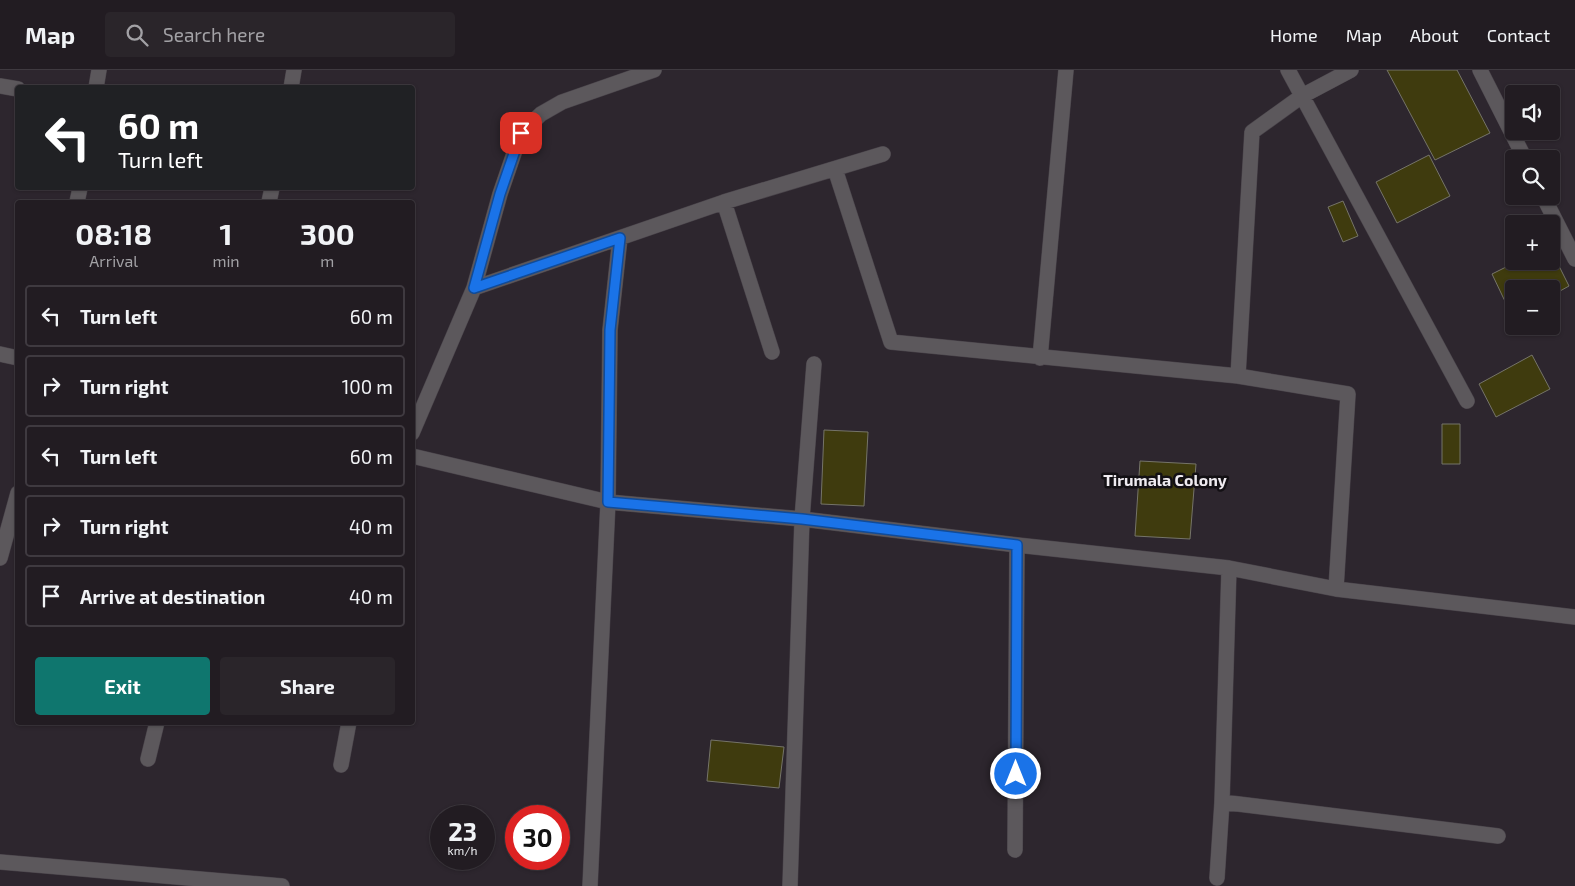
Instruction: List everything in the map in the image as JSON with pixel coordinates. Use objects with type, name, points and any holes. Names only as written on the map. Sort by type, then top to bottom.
[{"type":"street","points":[[96,85],[99,70]]},
{"type":"street","points":[[292,85],[294,70]]},
{"type":"street","points":[[415,426],[474,288],[500,194],[521,133],[540,114],[562,102],[654,70]]},
{"type":"street","points":[[1040,358],[1066,70]]},
{"type":"street","points":[[1288,70],[1467,401]]},
{"type":"street","points":[[1238,376],[1252,132],[1302,96],[1351,70]]},
{"type":"street","points":[[1480,70],[1520,150]]},
{"type":"street","points":[[0,86],[15,88]]},
{"type":"street","points":[[474,288],[724,202],[883,154]]},
{"type":"street","points":[[835,169],[891,342],[1238,376],[1348,394],[1336,589]]},
{"type":"street","points":[[724,202],[772,352]]},
{"type":"street","points":[[1548,205],[1575,259]]},
{"type":"street","points":[[590,886],[608,502],[610,330],[620,238]]},
{"type":"street","points":[[0,354],[15,357]]},
{"type":"street","points":[[790,886],[802,519],[814,364]]},
{"type":"street","points":[[415,457],[608,502],[802,519],[1229,568],[1336,589],[1575,614]]},
{"type":"street","points":[[0,558],[15,503]]},
{"type":"street","points":[[1015,850],[1017,545]]},
{"type":"street","points":[[1217,878],[1222,802],[1229,568]]},
{"type":"street","points":[[148,759],[156,725]]},
{"type":"street","points":[[341,765],[349,725]]},
{"type":"street","points":[[1222,802],[1498,836]]},
{"type":"street","points":[[0,862],[282,886]]},
{"type":"building","points":[[1387,70],[1457,70],[1490,133],[1435,160]]},
{"type":"building","points":[[1429,155],[1450,196],[1397,223],[1376,182]]},
{"type":"building","points":[[1343,201],[1358,236],[1343,242],[1328,207]]},
{"type":"building","points":[[1505,268],[1505,270],[1560,270],[1560,268],[1569,286],[1560,291],[1560,280],[1505,280],[1505,301],[1492,274]]},
{"type":"building","points":[[1532,355],[1550,389],[1496,417],[1479,384]]},
{"type":"building","points":[[1442,424],[1460,424],[1460,464],[1442,464]]},
{"type":"building","points":[[824,430],[868,432],[864,506],[821,504]]},
{"type":"building","points":[[1140,461],[1196,464],[1190,539],[1135,536]]},
{"type":"building","points":[[711,740],[784,747],[779,788],[707,781]]},
{"type":"district","name":"Tirumala Colony","points":[[1165,480]]},
{"type":"route","points":[[521,133],[500,194],[474,288],[620,238],[610,330],[608,502],[802,519],[1017,545],[1016,774]]}]
